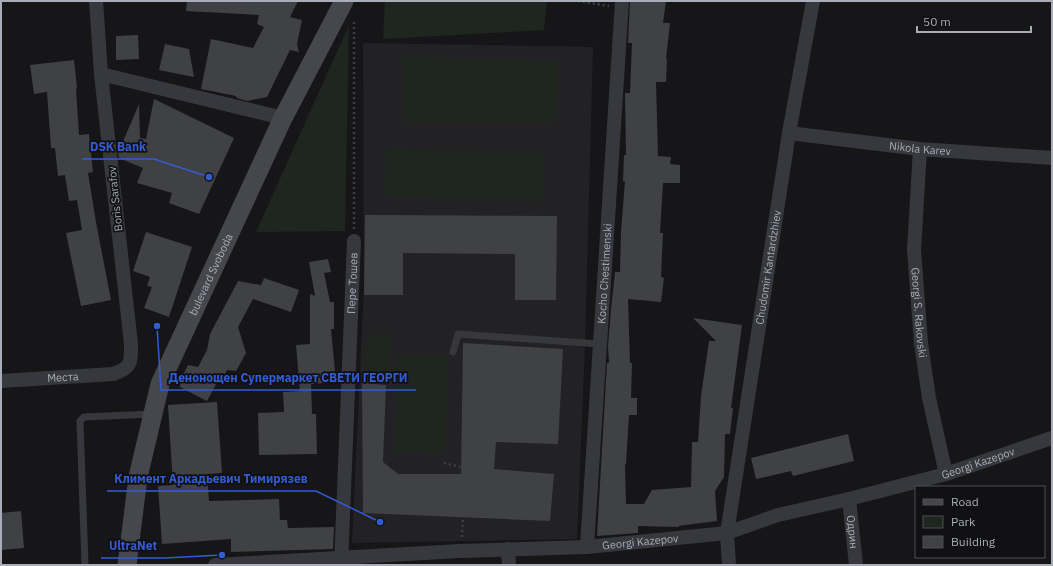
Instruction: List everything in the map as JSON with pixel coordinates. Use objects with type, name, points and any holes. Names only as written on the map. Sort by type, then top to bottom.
[{"type":"street","name":"Boris Sarafov","points":[[96,1],[102,74],[131,344],[131,362],[125,370]]},
{"type":"street","name":"Chudomir Kantardzhiev","points":[[729,565],[727,534],[789,133],[813,1]]},
{"type":"street","name":"Kocho Chestimenski","points":[[587,547],[621,5]]},
{"type":"street","name":"bulevard Svoboda","points":[[128,565],[138,477],[160,384],[283,118],[349,9]]},
{"type":"street","points":[[102,74],[283,118]]},
{"type":"street","name":"Nikola Karev","points":[[789,133],[920,149],[1052,158]]},
{"type":"street","name":"Georgi S. Rakovski","points":[[920,149],[914,250],[920,342],[929,398],[946,474]]},
{"type":"street","name":"Пере Тошев","points":[[341,561],[354,241]]},
{"type":"street","name":"Места","points":[[1,381],[114,374],[125,370]]},
{"type":"street","name":"Georgi Kazepov","points":[[215,565],[341,561],[508,549],[587,547],[727,534],[778,515],[850,499],[946,474],[1052,438]]},
{"type":"street","name":"Одрин","points":[[850,499],[856,565]]},
{"type":"street","points":[[508,549],[509,565]]},
{"type":"lane","points":[[453,352],[458,334],[600,344]]},
{"type":"lane","points":[[85,565],[80,421],[84,417],[153,414]]},
{"type":"path","points":[[578,1],[621,5]]},
{"type":"path","name":"Пере Тошев","points":[[349,9],[354,241]]},
{"type":"path","points":[[444,463],[461,467]]},
{"type":"path","points":[[463,517],[464,526]]},
{"type":"shaded area","points":[[363,43],[593,47],[585,344],[577,539],[352,543],[364,286]]},
{"type":"green space","points":[[385,1],[547,1],[544,30],[383,39]]},
{"type":"green space","points":[[349,25],[345,231],[256,232]]},
{"type":"green space","points":[[402,57],[558,60],[556,122],[402,122]]},
{"type":"green space","points":[[386,149],[544,153],[543,201],[385,197]]},
{"type":"green space","points":[[368,334],[391,335],[388,379],[365,377]]},
{"type":"green space","points":[[398,354],[448,355],[445,454],[394,451]]},
{"type":"building","points":[[187,1],[298,1],[290,17],[302,20],[297,44],[299,52],[290,50],[267,97],[247,101],[237,98],[236,96],[201,89],[211,39],[253,48],[264,27],[257,24],[259,15],[186,11]]},
{"type":"building","points":[[630,1],[666,1],[663,23],[670,23],[666,59],[666,82],[656,82],[658,156],[671,157],[670,164],[680,165],[680,183],[663,183],[660,233],[663,233],[661,277],[664,278],[661,302],[628,299],[630,363],[632,363],[631,398],[637,398],[637,415],[629,415],[625,464],[626,504],[644,504],[652,490],[691,487],[692,442],[698,442],[701,396],[709,341],[716,341],[693,318],[742,325],[731,408],[733,408],[730,434],[725,434],[724,477],[715,491],[717,521],[678,526],[679,527],[638,526],[638,533],[597,536],[607,363],[609,363],[608,346],[611,309],[615,272],[620,272],[625,181],[623,181],[624,155],[626,155],[625,93],[630,93],[632,43],[628,43]]},
{"type":"building","points":[[138,35],[139,59],[116,60],[116,36]]},
{"type":"building","points":[[165,44],[189,49],[194,77],[159,70]]},
{"type":"building","points":[[74,60],[79,135],[89,134],[93,172],[88,173],[111,300],[81,306],[66,233],[82,230],[77,200],[69,201],[65,175],[58,176],[55,148],[51,148],[47,92],[34,94],[30,65]]},
{"type":"building","points":[[154,99],[234,138],[199,214],[169,203],[172,193],[137,183],[143,168],[119,158],[118,153],[139,104],[140,138],[146,139]]},
{"type":"building","points":[[365,215],[557,216],[556,300],[515,300],[515,254],[403,253],[403,295],[364,295]]},
{"type":"building","points":[[146,232],[192,247],[169,317],[144,308],[152,287],[147,286],[150,277],[133,271]]},
{"type":"building","points":[[328,259],[331,272],[324,273],[330,302],[334,302],[334,329],[331,329],[336,382],[311,384],[312,414],[316,414],[317,454],[259,455],[258,413],[284,412],[283,392],[300,391],[296,345],[310,344],[310,294],[315,296],[309,262]]},
{"type":"building","points":[[264,278],[299,290],[291,312],[253,299],[238,327],[246,353],[236,371],[227,370],[225,374],[222,373],[207,401],[180,387],[181,379],[188,365],[198,367],[207,350],[210,334],[238,281],[261,285]]},
{"type":"building","points":[[463,343],[563,349],[558,444],[496,442],[494,469],[554,474],[550,521],[363,513],[362,383],[386,385],[383,462],[398,474],[461,474]]},
{"type":"building","points":[[217,402],[222,473],[207,474],[209,501],[279,499],[280,520],[287,520],[288,528],[334,527],[333,549],[231,552],[231,539],[162,544],[158,486],[173,485],[168,405]]},
{"type":"building","points":[[848,434],[854,461],[793,476],[791,471],[756,479],[751,458]]},
{"type":"building","points":[[21,511],[24,548],[1,550],[1,513]]},
{"type":"place","name":"DSK Bank","points":[[209,177]]},
{"type":"place","name":"Денонощен Супермаркет СВЕТИ ГЕОРГИ","points":[[157,326]]},
{"type":"place","name":"Климент Аркадьевич Тимирязев","points":[[380,522]]},
{"type":"place","name":"UltraNet","points":[[222,555]]}]
